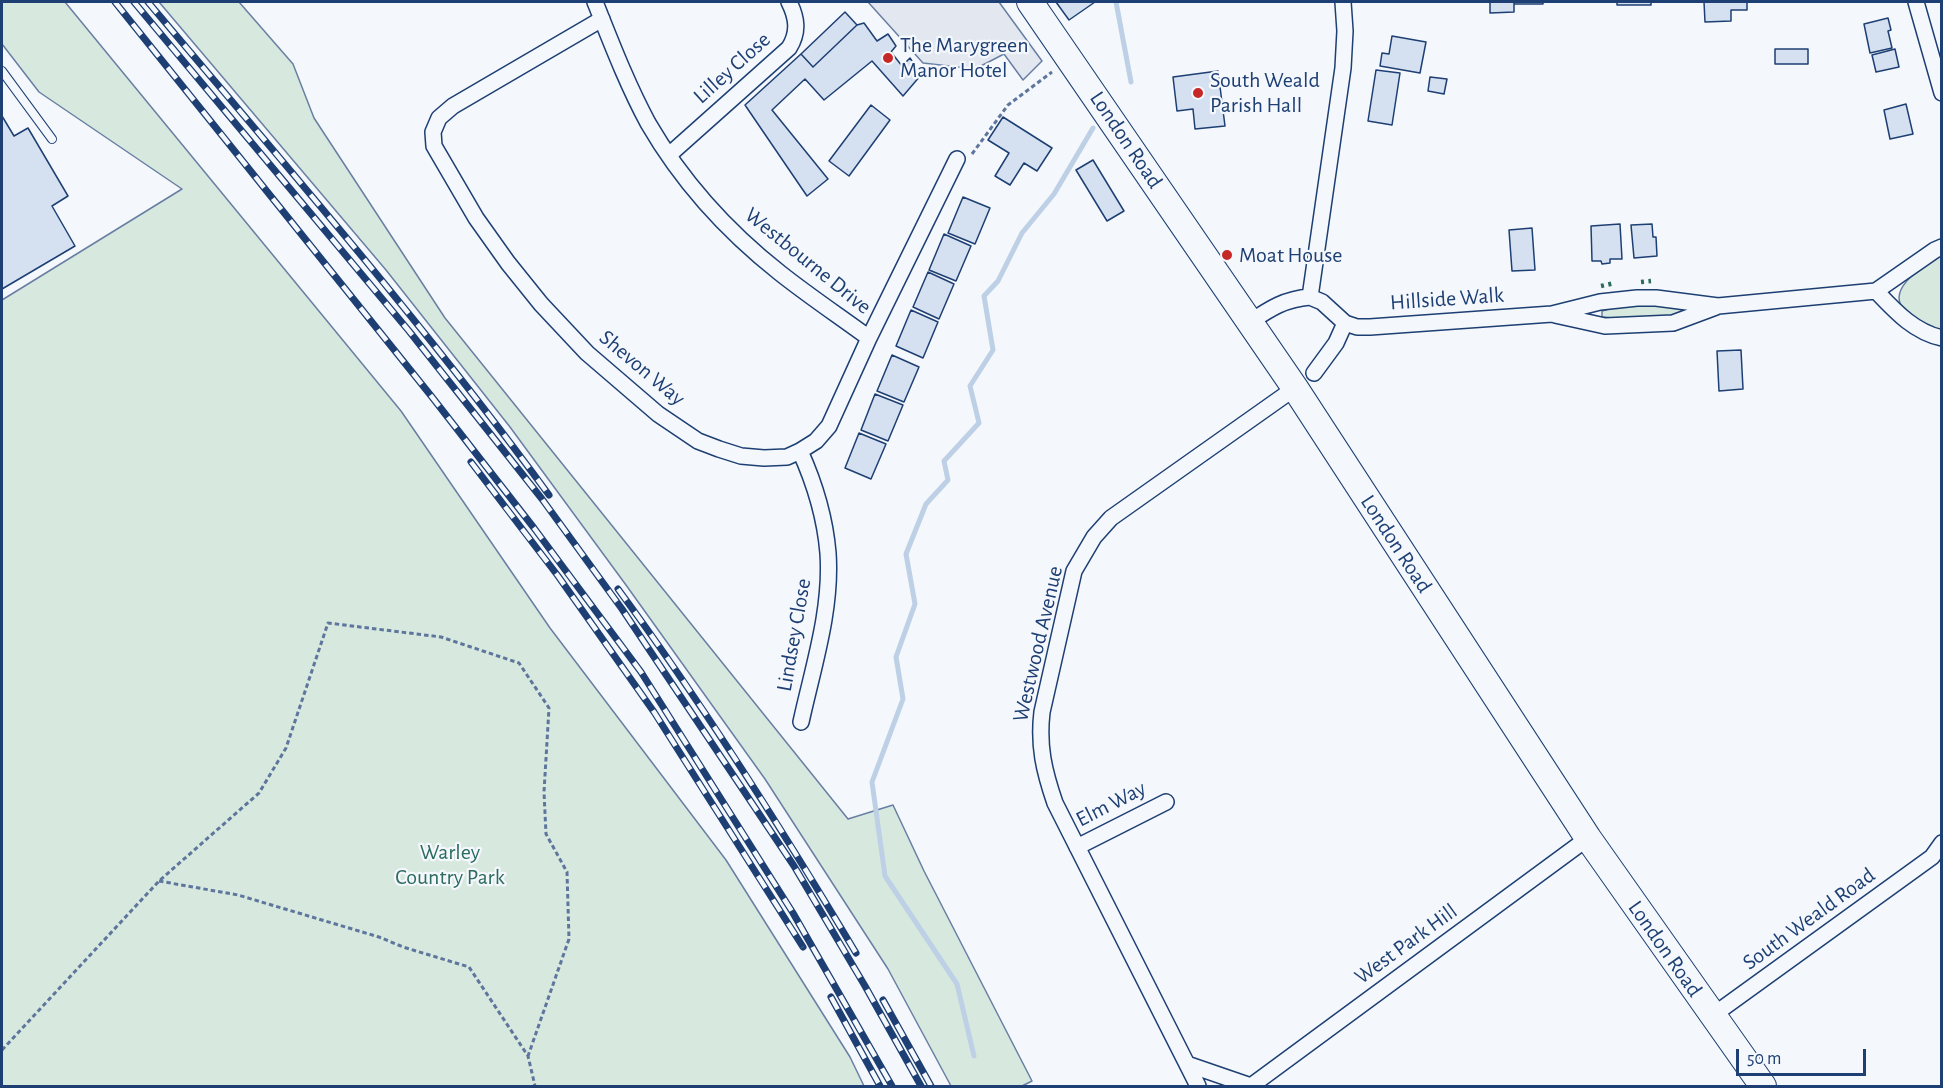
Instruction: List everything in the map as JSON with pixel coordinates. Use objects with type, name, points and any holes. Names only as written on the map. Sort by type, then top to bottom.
[{"type":"main road","name":"London Road","points":[[1030,2],[1250,322],[1304,381],[1588,838],[1762,1086]]},
{"type":"street","name":"Westbourne Drive","points":[[595,2],[630,88],[669,155],[700,196],[738,236],[780,273],[869,338]]},
{"type":"street","name":"Lilley Close","points":[[669,155],[789,48],[794,41],[796,21],[789,2]]},
{"type":"street","points":[[1310,297],[1343,68],[1345,31],[1343,2]]},
{"type":"street","points":[[1916,2],[1941,93]]},
{"type":"street","name":"Shevon Way","points":[[602,19],[453,106],[439,118],[433,132],[434,146],[476,218],[541,304],[587,352],[658,414],[698,441],[718,449],[741,456],[787,457],[816,441],[829,426],[869,338],[957,159]]},
{"type":"street","name":"Hillside Walk","points":[[1345,323],[1357,327],[1370,327],[1552,314],[1600,302],[1637,298],[1656,298],[1718,306],[1876,291],[1941,247]]},
{"type":"street","points":[[1876,291],[1902,319],[1941,338]]},
{"type":"street","points":[[1250,322],[1269,308],[1292,298],[1310,297],[1322,302],[1345,323]]},
{"type":"street","name":"Hillside Walk","points":[[1552,314],[1605,326],[1674,323],[1718,306]]},
{"type":"street","name":"Westwood Avenue","points":[[1198,1086],[1055,803],[1041,755],[1042,712],[1074,571],[1094,537],[1112,518],[1304,381],[1336,343],[1345,323]]},
{"type":"street","name":"Lindsey Close","points":[[800,451],[817,494],[828,554],[823,623],[801,722]]},
{"type":"street","name":"Elm Way","points":[[1077,847],[1166,802]]},
{"type":"street","name":"West Park Hill","points":[[1187,1064],[1251,1086],[1588,838]]},
{"type":"street","name":"South Weald Road","points":[[1712,1016],[1936,856],[1941,843]]},
{"type":"lane","points":[[2,71],[52,139]]},
{"type":"path","points":[[957,159],[967,162],[1008,105],[1070,59]]},
{"type":"path","points":[[2,1050],[159,881],[259,794],[286,748],[328,622],[441,637],[519,663],[549,708],[544,792],[546,834],[567,872],[569,939],[528,1056]]},
{"type":"path","points":[[159,881],[238,895],[282,907],[469,967],[528,1056],[536,1086]]},
{"type":"green space","name":"Warley Country Park","points":[[2,2],[65,2],[401,411],[550,628],[726,860],[850,1057],[864,1086],[2,1086],[2,300],[182,189],[39,92],[2,44]]},
{"type":"green space","points":[[159,2],[239,2],[293,64],[314,118],[445,318],[848,819],[893,805],[924,871],[1032,1081],[1022,1086],[951,1086],[888,969],[765,779],[626,585],[510,427],[386,270]]},
{"type":"green space","points":[[1941,255],[1941,331],[1926,325],[1907,312],[1899,299],[1900,291],[1911,276]]},
{"type":"green space","points":[[1671,302],[1695,311],[1649,319],[1602,317],[1602,311],[1625,305]]},
{"type":"shaded area","points":[[868,2],[999,2],[1042,61],[1023,80],[1004,54],[975,69],[923,63]]},
{"type":"building","points":[[1056,2],[1095,2],[1069,20]]},
{"type":"building","points":[[1490,2],[1514,2],[1514,12],[1490,13]]},
{"type":"building","points":[[1514,2],[1543,2],[1543,4],[1514,4]]},
{"type":"building","points":[[1617,2],[1651,2],[1651,5],[1617,5]]},
{"type":"building","points":[[1704,2],[1747,2],[1747,10],[1731,10],[1731,21],[1705,22]]},
{"type":"building","points":[[845,12],[857,25],[813,67],[801,54]]},
{"type":"building","points":[[1888,18],[1892,48],[1870,53],[1864,24]]},
{"type":"building","points":[[864,23],[877,41],[888,34],[896,46],[891,52],[902,66],[910,58],[921,75],[903,96],[872,61],[824,100],[805,79],[772,110],[828,179],[807,196],[745,105],[801,54],[813,67],[857,25]]},
{"type":"building","points":[[1392,36],[1426,42],[1420,73],[1380,66],[1382,53],[1389,54]]},
{"type":"building","points":[[1775,49],[1808,49],[1808,64],[1775,64]]},
{"type":"building","points":[[1895,49],[1899,67],[1876,72],[1872,55]]},
{"type":"building","points":[[1376,70],[1400,73],[1392,125],[1368,121]]},
{"type":"building","name":"South Weald Parish Hall","points":[[1218,71],[1225,126],[1195,129],[1193,109],[1177,111],[1173,77]]},
{"type":"building","points":[[1430,77],[1447,79],[1444,94],[1428,91]]},
{"type":"building","points":[[1906,104],[1913,134],[1890,139],[1884,110]]},
{"type":"building","points":[[871,105],[890,120],[849,176],[829,161]]},
{"type":"building","points":[[2,116],[14,136],[28,128],[68,196],[52,206],[75,246],[2,289]]},
{"type":"building","points":[[1003,117],[1052,148],[1037,171],[1024,163],[1010,185],[995,176],[1009,153],[988,140]]},
{"type":"building","points":[[1093,160],[1124,211],[1107,221],[1076,170]]},
{"type":"building","points":[[963,197],[990,208],[975,244],[948,233]]},
{"type":"building","points":[[1620,224],[1622,259],[1610,259],[1610,263],[1602,264],[1601,261],[1592,261],[1591,226]]},
{"type":"building","points":[[1652,224],[1653,237],[1656,237],[1657,256],[1634,258],[1631,225]]},
{"type":"building","points":[[1532,228],[1535,270],[1512,271],[1509,230]]},
{"type":"building","points":[[944,234],[971,246],[956,281],[929,270]]},
{"type":"building","points":[[928,272],[954,284],[939,319],[913,307]]},
{"type":"building","points":[[911,310],[938,322],[923,358],[896,346]]},
{"type":"building","points":[[1741,350],[1743,389],[1719,391],[1717,351]]},
{"type":"building","points":[[892,355],[919,367],[904,402],[877,391]]},
{"type":"building","points":[[875,394],[903,405],[888,441],[861,430]]},
{"type":"building","points":[[859,433],[886,444],[871,479],[845,468]]},
{"type":"waterway","points":[[1116,2],[1131,82]]},
{"type":"waterway","points":[[974,1056],[957,984],[885,876],[872,782],[903,699],[896,657],[915,604],[906,554],[926,504],[948,480],[944,461],[979,423],[970,386],[993,350],[984,296],[998,281],[1022,233],[1054,194],[1093,128]]},
{"type":"railway","points":[[115,2],[432,397],[534,528],[641,672],[793,913],[892,1086]]},
{"type":"railway","points":[[134,2],[409,331],[542,499],[622,609],[794,866],[921,1086]]},
{"type":"railway","points":[[148,2],[403,307],[549,495]]},
{"type":"railway","points":[[471,462],[558,576],[654,712],[803,947]]},
{"type":"railway","points":[[618,589],[742,768],[856,953]]},
{"type":"railway","points":[[831,997],[880,1086]]},
{"type":"railway","points":[[883,1000],[931,1086]]},
{"type":"hedge","points":[[1641,282],[1651,281]]},
{"type":"hedge","points":[[1601,286],[1615,283]]},
{"type":"place","name":"The Marygreen Manor Hotel","points":[[888,58]]},
{"type":"place","name":"South Weald Parish Hall","points":[[1198,93]]},
{"type":"place","name":"Moat House","points":[[1227,255]]}]
